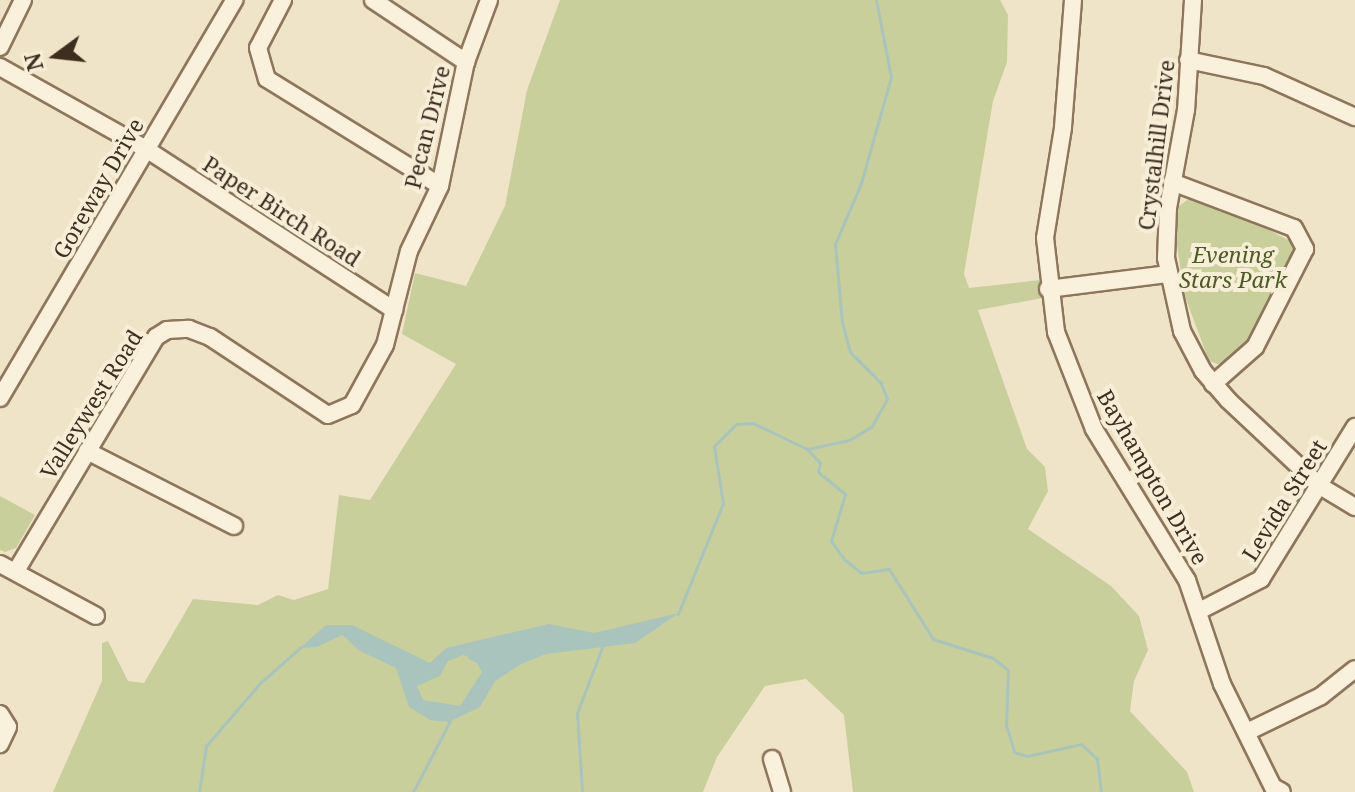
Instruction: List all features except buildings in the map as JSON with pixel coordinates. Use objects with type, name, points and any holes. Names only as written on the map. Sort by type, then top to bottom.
[{"type":"street","points":[[0,47],[23,0]]},
{"type":"street","name":"Goreway Drive","points":[[0,398],[234,0]]},
{"type":"street","points":[[283,0],[258,48],[267,79],[440,186]]},
{"type":"street","points":[[373,0],[466,62]]},
{"type":"street","name":"Pecan Drive","points":[[394,310],[409,251],[440,186],[466,62],[489,0]]},
{"type":"street","name":"Bayhampton Drive","points":[[1073,0],[1063,128],[1045,238],[1048,289],[1056,332],[1094,429],[1201,610],[1222,684],[1273,787],[1282,792]]},
{"type":"street","name":"Crystalhill Drive","points":[[1193,0],[1186,110],[1172,182],[1169,274],[1182,331],[1213,384],[1320,486],[1355,507]]},
{"type":"street","points":[[1188,60],[1264,76],[1355,117]]},
{"type":"street","name":"Paper Birch Road","points":[[0,67],[146,149],[394,310]]},
{"type":"street","points":[[1172,182],[1294,228],[1305,249],[1255,347],[1213,384]]},
{"type":"street","points":[[1048,289],[1169,274]]},
{"type":"street","name":"Valleywest Road","points":[[16,571],[156,337],[167,330],[189,329],[210,337],[328,415],[352,405],[385,345],[394,310]]},
{"type":"street","name":"Levida Street","points":[[1201,610],[1261,579],[1355,427]]},
{"type":"street","points":[[87,451],[234,526]]},
{"type":"street","points":[[0,564],[96,616]]},
{"type":"street","points":[[1247,732],[1321,696],[1355,669]]},
{"type":"street","points":[[0,714],[8,727],[0,744]]},
{"type":"street","points":[[772,759],[782,792]]},
{"type":"green space","points":[[560,0],[1000,0],[1008,15],[1007,62],[993,101],[964,274],[969,288],[1040,280],[1043,298],[978,310],[1027,449],[1045,467],[1048,491],[1028,529],[1111,586],[1139,616],[1148,650],[1134,681],[1130,711],[1187,772],[1194,792],[853,792],[844,715],[806,679],[765,686],[717,757],[703,792],[53,792],[102,681],[102,643],[108,641],[128,681],[144,683],[193,599],[258,605],[278,595],[294,600],[328,589],[339,495],[370,500],[456,364],[402,334],[415,273],[466,286],[505,206],[527,90]]},
{"type":"green space","name":"Evening Stars Park","points":[[1206,197],[1298,245],[1261,322],[1241,350],[1220,365],[1209,361],[1184,294],[1175,231],[1179,206],[1190,198]]},
{"type":"green space","points":[[0,496],[35,515],[16,548],[5,552],[0,550]]},
{"type":"water","points":[[679,613],[635,643],[546,654],[521,664],[495,681],[480,707],[449,722],[430,720],[409,707],[396,668],[360,651],[342,635],[317,647],[300,648],[326,625],[352,625],[430,663],[446,648],[549,624],[594,633]],"holes":[[[463,655],[474,658],[482,672],[460,706],[423,700],[417,686],[440,676],[448,661]]]},
{"type":"waterway","points":[[807,449],[849,440],[872,426],[887,399],[881,383],[850,352],[842,323],[835,244],[861,183],[891,77],[876,0]]},
{"type":"waterway","points":[[678,614],[723,503],[714,446],[736,424],[753,423],[807,449],[820,463],[818,472],[845,494],[831,541],[844,559],[861,573],[889,569],[933,639],[993,658],[1008,670],[1006,725],[1014,752],[1027,756],[1081,744],[1097,759],[1101,792]]},
{"type":"waterway","points":[[582,792],[577,713],[603,645]]},
{"type":"waterway","points":[[199,792],[206,746],[260,683],[301,647]]},
{"type":"waterway","points":[[469,657],[482,664]]},
{"type":"waterway","points":[[413,792],[450,721]]}]
